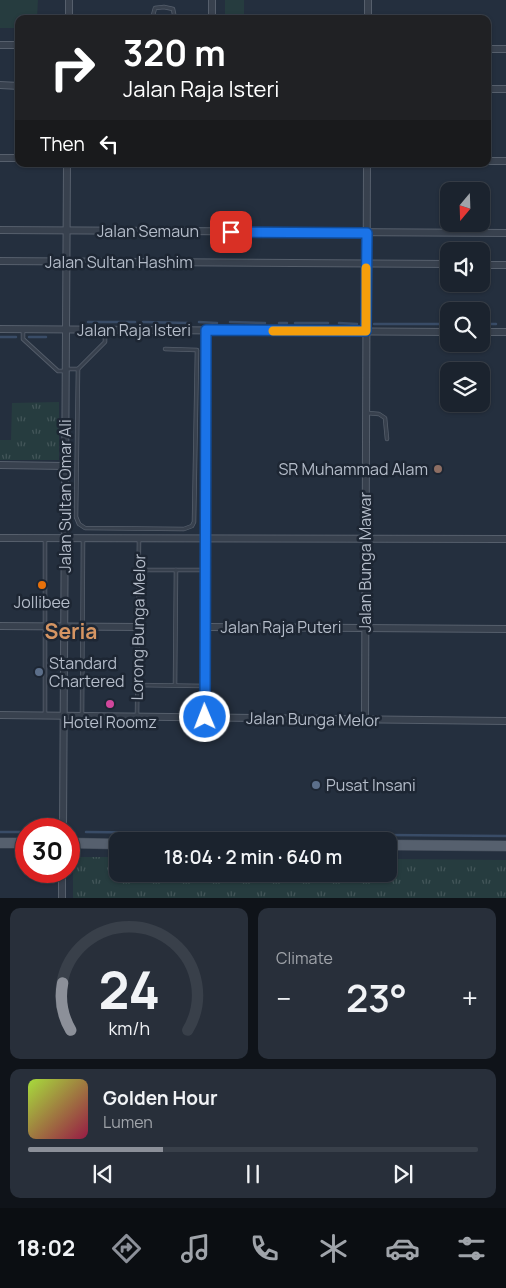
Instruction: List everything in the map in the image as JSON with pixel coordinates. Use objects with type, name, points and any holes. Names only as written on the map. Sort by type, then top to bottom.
[{"type":"main road","points":[[0,843],[15,843]]},
{"type":"main road","points":[[80,843],[109,844]]},
{"type":"main road","points":[[397,845],[506,846]]},
{"type":"street","points":[[69,0],[69,15]]},
{"type":"street","points":[[212,0],[212,15]]},
{"type":"street","points":[[368,0],[368,15]]},
{"type":"street","points":[[0,45],[15,45]]},
{"type":"street","points":[[491,49],[506,50]]},
{"type":"street","points":[[0,86],[15,86]]},
{"type":"street","points":[[491,89],[506,89]]},
{"type":"street","points":[[0,158],[15,158]]},
{"type":"street","points":[[491,161],[506,161]]},
{"type":"street","name":"Jalan Sultan Omar Ali","points":[[63,818],[67,167]]},
{"type":"street","name":"Jalan Bunga Mawar","points":[[365,720],[367,167]]},
{"type":"street","name":"Jalan Semaun","points":[[0,230],[506,233]]},
{"type":"street","name":"Jalan Sultan Hashim","points":[[0,261],[440,264]]},
{"type":"street","points":[[490,264],[506,265]]},
{"type":"street","name":"Jalan Raja Isteri","points":[[0,329],[440,332]]},
{"type":"street","points":[[205,717],[206,330]]},
{"type":"street","points":[[490,332],[506,332]]},
{"type":"street","points":[[0,465],[65,466]]},
{"type":"street","points":[[0,538],[506,540]]},
{"type":"street","points":[[0,626],[138,627]]},
{"type":"street","name":"Jalan Raja Puteri","points":[[206,627],[506,629]]},
{"type":"street","name":"Jalan Bunga Melor","points":[[0,715],[506,721]]},
{"type":"street","points":[[62,883],[62,898]]},
{"type":"lane","points":[[153,15],[156,8],[164,7],[173,9],[175,15]]},
{"type":"lane","points":[[23,329],[23,339],[58,372],[78,369],[105,342],[105,330]]},
{"type":"lane","points":[[78,369],[76,517],[79,524],[85,528],[189,528],[192,526],[194,517],[196,350],[165,349]]},
{"type":"lane","points":[[366,413],[379,414],[384,418],[387,439]]},
{"type":"lane","points":[[44,538],[45,715]]},
{"type":"lane","points":[[82,716],[83,538]]},
{"type":"lane","name":"Lorong Bunga Melor","points":[[137,716],[139,538]]},
{"type":"lane","points":[[139,570],[205,570]]},
{"type":"lane","points":[[175,685],[176,570]]},
{"type":"lane","points":[[137,684],[205,686]]},
{"type":"green space","points":[[0,0],[38,0],[37,15],[15,15],[15,28],[0,28]]},
{"type":"green space","points":[[225,0],[244,0],[244,15],[225,15]]},
{"type":"green space","points":[[59,402],[59,460],[0,460],[0,440],[11,440],[12,403]]},
{"type":"green space","points":[[80,857],[109,857],[109,882],[397,882],[397,859],[506,860],[506,898],[73,898],[73,883],[80,883]]},
{"type":"waterway","points":[[88,322],[135,322]]},
{"type":"waterway","points":[[143,322],[190,323]]},
{"type":"waterway","points":[[199,322],[217,323]]},
{"type":"waterway","points":[[230,322],[265,323]]},
{"type":"waterway","points":[[279,323],[287,323]]},
{"type":"waterway","points":[[295,323],[328,323]]},
{"type":"waterway","points":[[339,323],[357,324]]},
{"type":"waterway","points":[[374,324],[440,324]]},
{"type":"waterway","points":[[490,324],[496,324]]},
{"type":"waterway","points":[[0,337],[16,337]]},
{"type":"waterway","points":[[29,337],[46,337]]},
{"type":"waterway","points":[[0,832],[15,832]]},
{"type":"waterway","points":[[86,832],[109,832]]},
{"type":"waterway","points":[[397,835],[506,836]]},
{"type":"slow traffic","points":[[273,331],[366,331],[366,268]]},
{"type":"place","name":"SR Muhammad Alam","points":[[438,469]]},
{"type":"place","name":"Jollibee","points":[[42,585]]},
{"type":"place","name":"Standard Chartered","points":[[39,672]]},
{"type":"place","name":"Hotel Roomz","points":[[110,704]]},
{"type":"place","name":"Pusat Insani","points":[[316,785]]},
{"type":"district","name":"Seria","points":[[71,631]]},
{"type":"route","points":[[205,717],[206,330],[366,331],[367,233],[231,232]]}]
